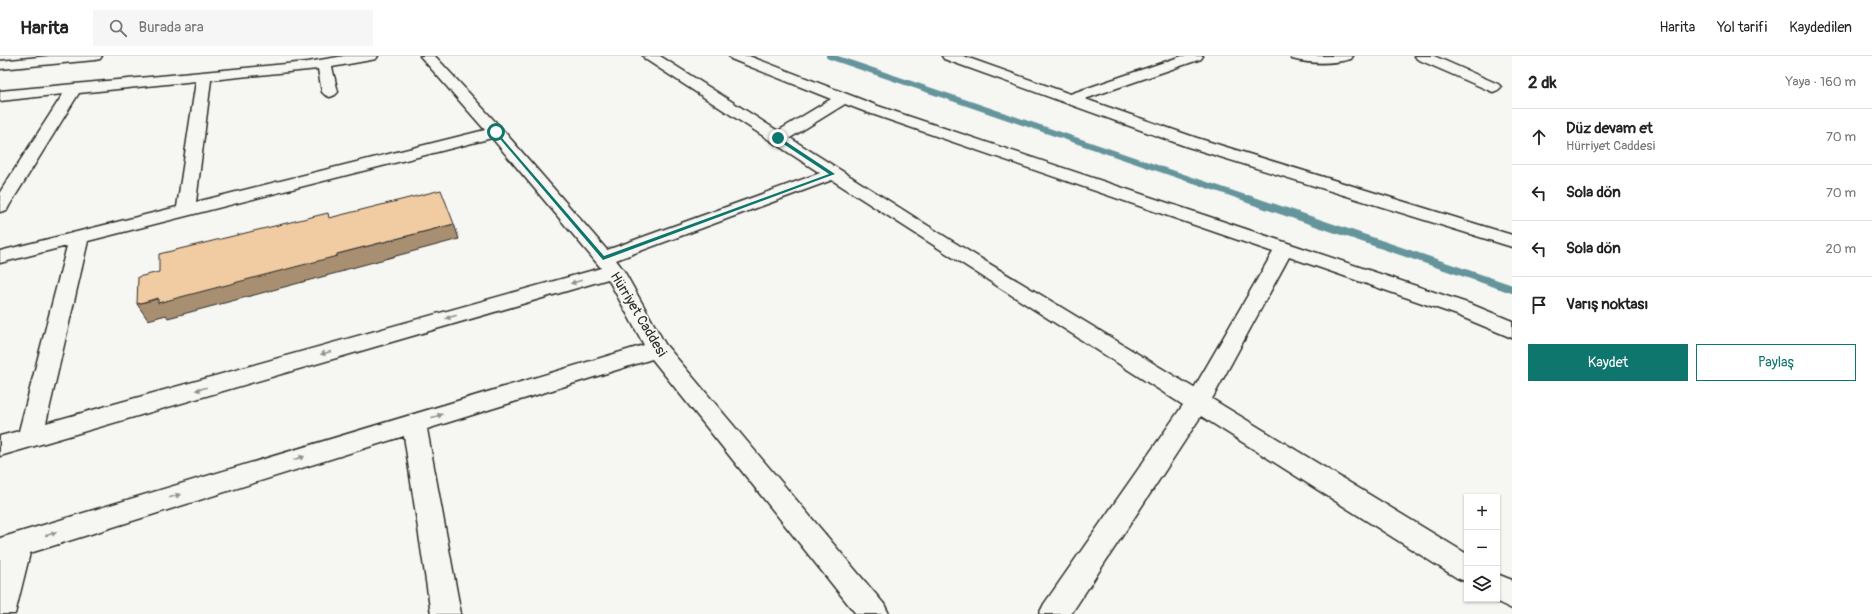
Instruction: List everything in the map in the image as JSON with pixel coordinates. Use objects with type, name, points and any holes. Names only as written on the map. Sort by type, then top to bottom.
[{"type":"street","points":[[0,65],[95,56]]},
{"type":"street","points":[[0,96],[204,76],[306,61],[324,63],[371,56]]},
{"type":"street","name":"Hürriyet Caddesi","points":[[427,56],[496,132],[608,264],[657,349],[874,614]]},
{"type":"street","points":[[650,56],[833,174],[1464,567]]},
{"type":"street","points":[[736,56],[872,109],[1465,310],[1512,330]]},
{"type":"street","points":[[774,56],[820,89]]},
{"type":"street","points":[[949,56],[1191,142],[1512,241]]},
{"type":"street","points":[[1070,99],[1196,56]]},
{"type":"street","points":[[1297,56],[1325,58],[1346,56]]},
{"type":"street","points":[[1422,56],[1493,86]]},
{"type":"street","points":[[324,63],[330,92]]},
{"type":"street","points":[[186,210],[204,76]]},
{"type":"street","points":[[0,206],[74,89]]},
{"type":"street","points":[[778,138],[843,98]]},
{"type":"street","points":[[0,257],[496,132]]},
{"type":"street","points":[[0,446],[608,264],[833,174]]},
{"type":"street","points":[[30,438],[79,237]]},
{"type":"street","points":[[1054,614],[1198,402],[1284,249]]},
{"type":"street","points":[[0,614],[9,547],[657,349]]},
{"type":"street","points":[[414,423],[446,614]]},
{"type":"street","points":[[1500,589],[1512,596]]},
{"type":"building","points":[[441,190],[454,224],[158,303],[158,298],[137,304],[138,277],[159,272],[159,254],[328,213],[329,218]]},
{"type":"waterway","points":[[829,56],[1251,200]]},
{"type":"waterway","points":[[1248,199],[1512,289]]},
{"type":"route","points":[[496,132],[603,258],[833,174],[778,138]]}]
